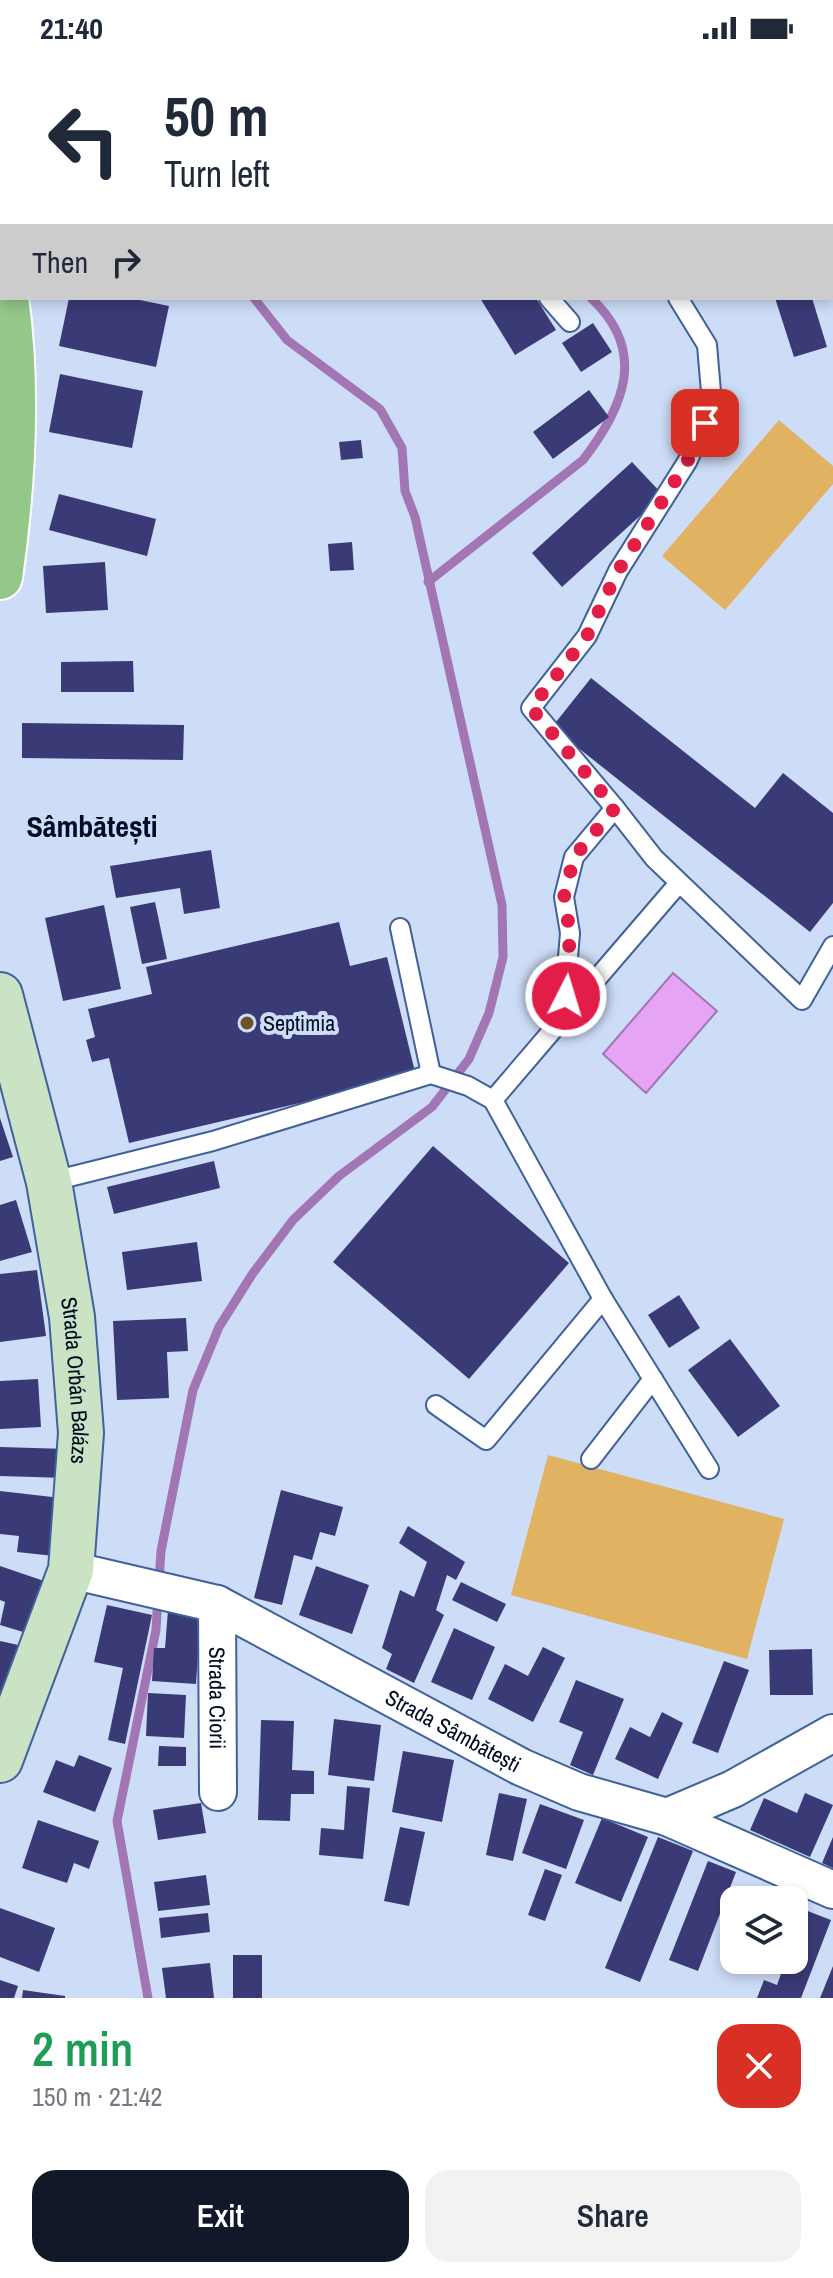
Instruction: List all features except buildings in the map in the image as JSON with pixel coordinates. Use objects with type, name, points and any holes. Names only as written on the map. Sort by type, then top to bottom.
[{"type":"main road","points":[[1,569],[12,402],[6,300]]},
{"type":"main road","name":"Strada Orbán Balázs","points":[[0,995],[49,1182],[72,1317],[78,1380],[80,1477],[71,1570],[0,1760]]},
{"type":"street","name":"Strada Sâmbătești","points":[[71,1570],[217,1604],[521,1767],[579,1792],[667,1817],[833,1890]]},
{"type":"street","name":"Strada Ciorii","points":[[217,1604],[218,1792]]},
{"type":"street","points":[[667,1817],[733,1789],[833,1733]]},
{"type":"lane","points":[[551,300],[570,322]]},
{"type":"lane","points":[[679,300],[697,324],[711,363],[711,392],[705,423],[687,462],[618,571],[587,636],[531,708],[654,858],[802,1000],[833,946]]},
{"type":"lane","points":[[563,1018],[570,933],[564,897],[574,857],[615,808]]},
{"type":"lane","points":[[493,1100],[679,883]]},
{"type":"lane","points":[[400,928],[434,1074]]},
{"type":"lane","points":[[49,1182],[213,1141],[434,1074],[468,1086],[493,1100],[603,1299],[709,1469]]},
{"type":"lane","points":[[436,1405],[486,1440],[603,1299]]},
{"type":"lane","points":[[591,1459],[653,1379]]},
{"type":"shaded area","points":[[779,420],[833,466],[833,484],[725,610],[662,556]]},
{"type":"shaded area","points":[[673,973],[717,1011],[646,1093],[603,1054]]},
{"type":"shaded area","points":[[548,1455],[784,1519],[747,1659],[511,1595]]},
{"type":"waterway","points":[[159,1581],[161,1551],[193,1390],[219,1327],[253,1273],[293,1220],[339,1176],[432,1107],[469,1059],[489,1013],[503,957],[502,905],[415,517],[405,491],[402,448],[380,409],[287,340],[256,300]]},
{"type":"waterway","points":[[428,582],[583,460],[610,420],[624,379],[624,359],[620,338],[609,318],[593,300]]},
{"type":"waterway","points":[[148,1998],[117,1821],[156,1630],[158,1596]]},
{"type":"place","name":"Septimia","points":[[247,1023]]},
{"type":"district","name":"Sâmbătești","points":[[92,826]]},
{"type":"route","points":[[566,996],[570,933],[564,897],[574,857],[615,808],[531,708],[587,636],[618,571],[687,462],[705,423]]}]
